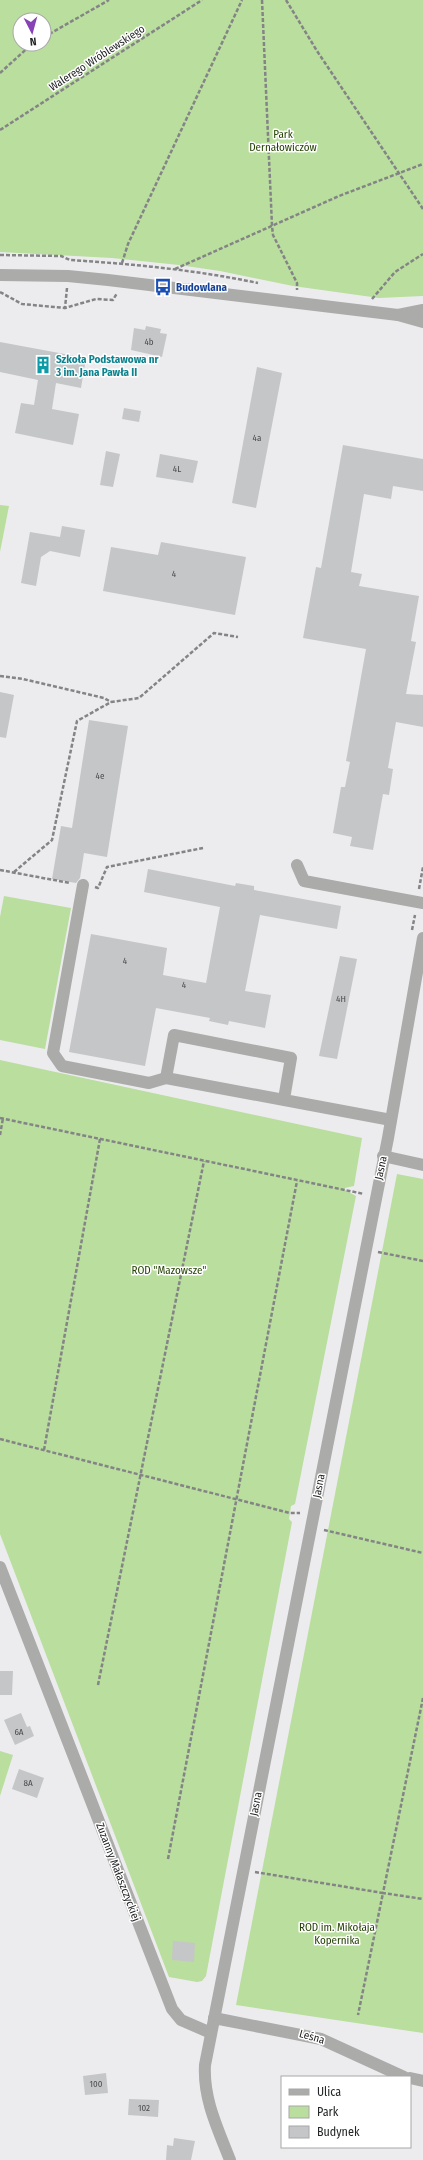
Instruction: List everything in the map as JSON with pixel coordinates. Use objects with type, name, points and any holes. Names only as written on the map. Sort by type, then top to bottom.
[{"type":"street","points":[[0,275],[68,276],[371,306],[423,322]]},
{"type":"street","points":[[398,315],[423,310]]},
{"type":"street","points":[[297,865],[304,881],[420,903]]},
{"type":"street","points":[[83,885],[54,1053],[62,1066],[149,1083],[166,1078],[391,1120]]},
{"type":"street","name":"Jasna","points":[[211,2034],[383,1156],[419,980],[423,938]]},
{"type":"street","points":[[166,1078],[174,1035],[291,1058],[284,1099]]},
{"type":"street","points":[[383,1156],[423,1165]]},
{"type":"street","name":"Zuzanny Małaszczyckiej","points":[[0,1567],[172,2009],[181,2020],[211,2034]]},
{"type":"street","name":"Leśna","points":[[214,2018],[321,2039],[402,2076]]},
{"type":"street","points":[[211,2034],[205,2065],[204,2081],[211,2112],[230,2160]]},
{"type":"street","points":[[411,2078],[423,2081]]},
{"type":"path","points":[[52,32],[109,0]]},
{"type":"path","name":"Walerego Wróblewskiego","points":[[0,130],[202,0]]},
{"type":"path","points":[[122,263],[131,237],[242,0]]},
{"type":"path","points":[[262,0],[273,235],[298,283],[297,290]]},
{"type":"path","points":[[286,0],[423,209]]},
{"type":"path","points":[[0,73],[23,52]]},
{"type":"path","points":[[174,269],[339,196],[423,164]]},
{"type":"path","points":[[371,306],[395,272],[423,254]]},
{"type":"path","points":[[0,255],[61,256],[70,260],[122,263],[219,275],[262,284]]},
{"type":"path","points":[[293,290],[304,291]]},
{"type":"path","points":[[0,292],[22,304],[65,308]]},
{"type":"path","points":[[364,299],[371,306]]},
{"type":"path","points":[[371,306],[376,300]]},
{"type":"path","points":[[14,872],[52,840],[77,721],[111,702],[139,698],[214,633],[238,637]]},
{"type":"path","points":[[0,676],[23,679],[104,698],[111,702]]},
{"type":"path","points":[[0,870],[98,888],[107,867],[203,848]]},
{"type":"path","points":[[411,933],[420,903],[423,867]]},
{"type":"path","points":[[0,1135],[2,1118],[297,1181],[365,1194],[366,1187]]},
{"type":"path","points":[[44,1450],[100,1139]]},
{"type":"path","points":[[98,1685],[204,1161]]},
{"type":"path","points":[[168,1859],[297,1181]]},
{"type":"path","points":[[382,1252],[423,1261]]},
{"type":"path","points":[[0,1439],[290,1513]]},
{"type":"path","points":[[328,1531],[423,1553]]},
{"type":"path","points":[[358,2015],[423,1698]]},
{"type":"path","points":[[262,1873],[423,1899]]},
{"type":"green space","name":"Park Dernałowiczów","points":[[0,0],[423,0],[423,296],[379,298],[293,286],[220,271],[112,258],[0,252]]},
{"type":"green space","points":[[0,505],[9,506],[0,552]]},
{"type":"green space","points":[[4,896],[71,908],[45,1049],[0,1040],[0,917]]},
{"type":"green space","name":"ROD \"Mazowsze\"","points":[[0,1060],[362,1138],[354,1186],[345,1188],[345,1190],[356,1196],[295,1504],[291,1506],[289,1519],[292,1522],[206,1976],[202,1981],[197,1982],[169,1977],[0,1534]]},
{"type":"green space","name":"ROD im. Mikołaja Kopernika","points":[[397,1174],[423,1179],[423,2033],[236,2005]]},
{"type":"green space","points":[[0,1751],[13,1755],[0,1796]]},
{"type":"building","points":[[146,326],[161,329],[160,333],[167,334],[162,357],[131,350],[134,328],[145,330]]},
{"type":"building","points":[[0,342],[86,358],[81,388],[56,383],[52,409],[79,414],[73,445],[15,433],[21,403],[34,405],[38,380],[0,372]]},
{"type":"building","points":[[257,367],[282,373],[256,508],[232,503]]},
{"type":"building","points":[[124,408],[141,411],[139,422],[122,419]]},
{"type":"building","points":[[343,445],[423,459],[423,491],[393,486],[391,499],[364,494],[351,572],[362,574],[359,586],[419,596],[411,641],[416,642],[406,694],[423,695],[423,727],[396,722],[388,768],[393,769],[389,795],[383,794],[373,850],[350,846],[352,837],[333,833],[341,787],[345,787],[350,762],[346,761],[366,649],[303,638],[316,567],[321,568]]},
{"type":"building","points":[[106,451],[120,454],[113,487],[100,485]]},
{"type":"building","points":[[160,454],[198,461],[193,483],[156,477]]},
{"type":"building","points":[[62,526],[85,530],[80,557],[50,551],[41,557],[36,586],[21,583],[30,532],[60,537]]},
{"type":"building","points":[[161,542],[246,557],[235,615],[103,591],[111,547],[158,555]]},
{"type":"building","points":[[0,692],[14,695],[6,738],[0,737]]},
{"type":"building","points":[[89,720],[128,726],[107,857],[84,853],[80,878],[76,883],[52,879],[61,826],[72,828]]},
{"type":"building","points":[[148,869],[235,886],[236,883],[254,886],[254,890],[341,906],[337,929],[260,915],[245,991],[271,995],[265,1028],[229,1021],[228,1025],[209,1021],[210,1018],[156,1008],[145,1066],[69,1052],[91,934],[167,948],[163,975],[206,983],[220,907],[144,892]]},
{"type":"building","points":[[340,956],[357,959],[337,1059],[319,1056]]},
{"type":"building","points":[[0,1671],[13,1671],[12,1695],[0,1695]]},
{"type":"building","points":[[21,1713],[27,1727],[30,1726],[34,1736],[15,1745],[4,1720]]},
{"type":"building","points":[[19,1769],[44,1778],[37,1798],[12,1789]]},
{"type":"building","points":[[173,1941],[195,1943],[194,1962],[172,1960]]},
{"type":"building","points":[[106,2073],[108,2093],[85,2095],[83,2076]]},
{"type":"building","points":[[129,2099],[159,2100],[158,2117],[128,2115]]},
{"type":"building","points":[[174,2138],[195,2141],[191,2160],[166,2160],[167,2145],[173,2146]]},
{"type":"place","name":"Budowlana","points":[[163,287]]},
{"type":"place","name":"Szkoła Podstawowa nr 3 im. Jana Pawła II","points":[[43,365]]}]
